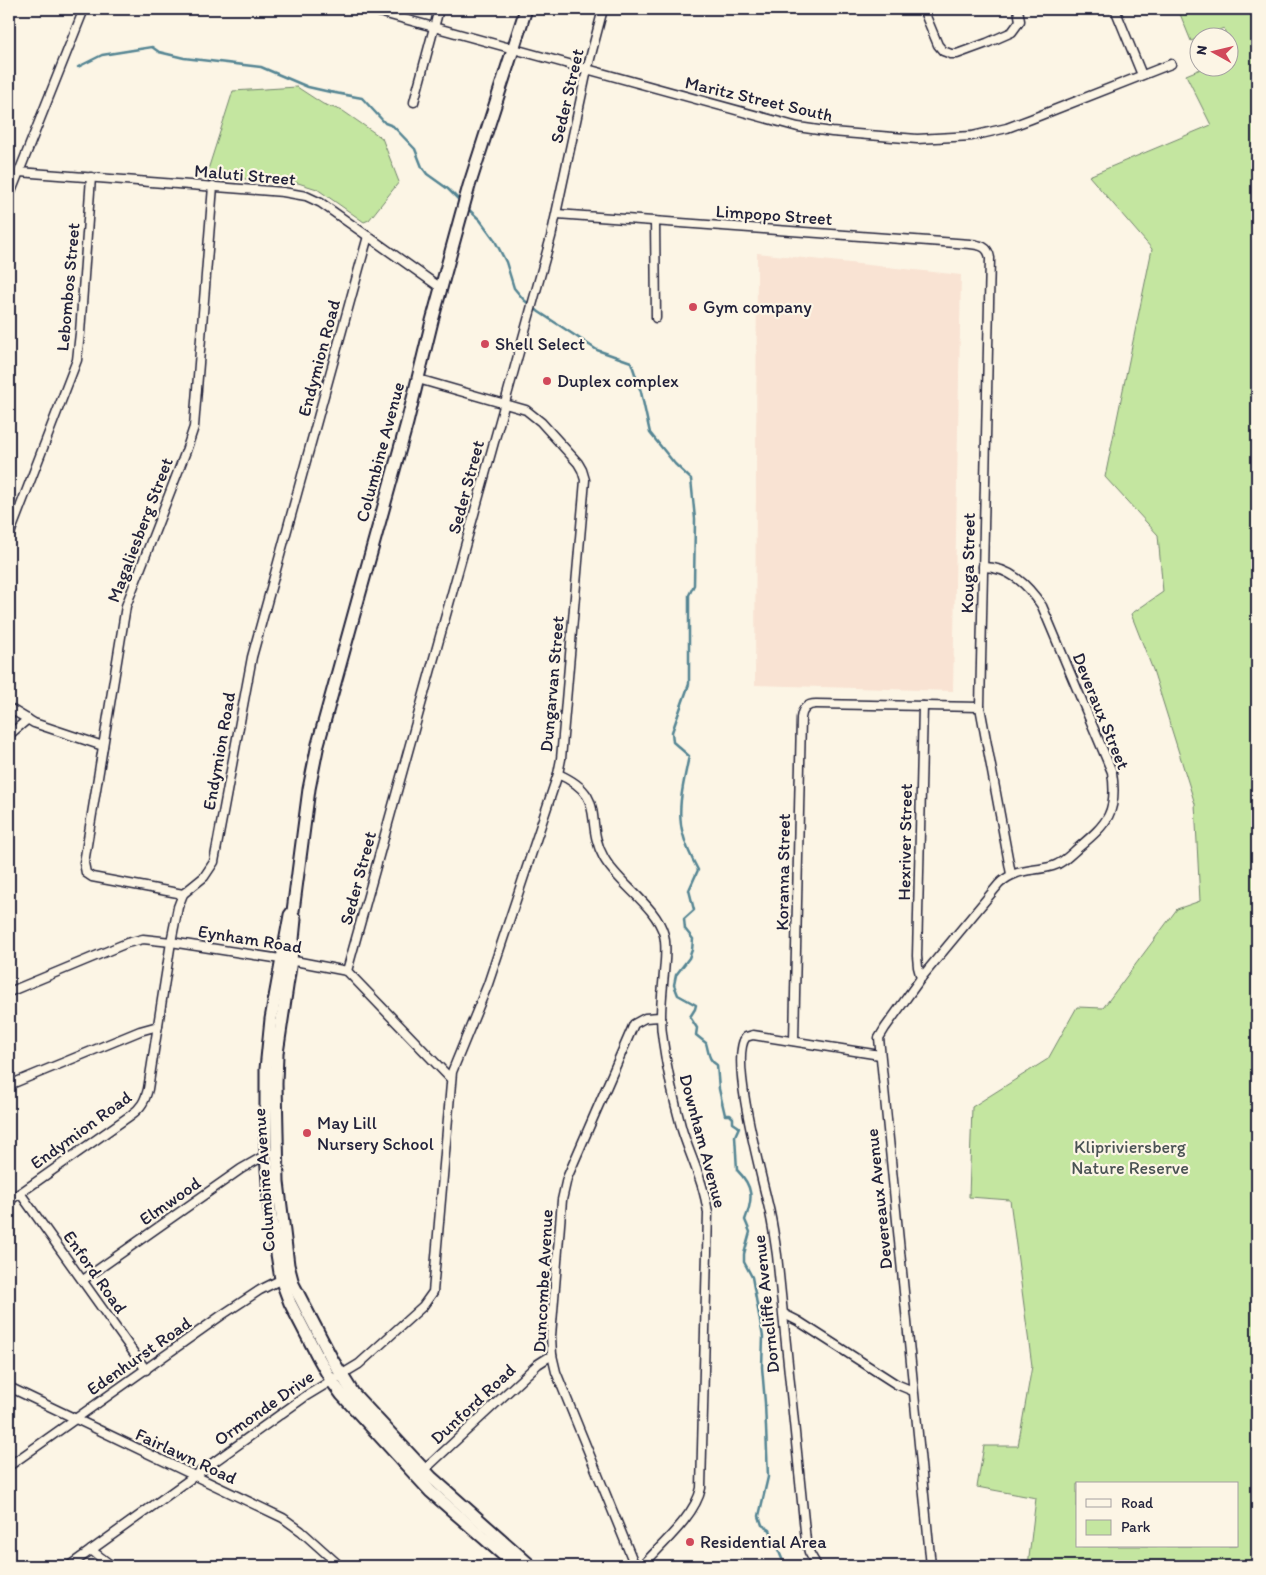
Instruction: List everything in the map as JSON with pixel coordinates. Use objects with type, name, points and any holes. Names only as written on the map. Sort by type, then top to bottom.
[{"type":"main road","name":"Columbine Avenue","points":[[526,9],[469,186],[318,744],[309,789],[293,911],[295,915],[272,1053],[271,1153],[279,1198],[286,1277],[298,1295],[336,1378],[353,1393],[421,1474],[501,1546],[531,1566]]},
{"type":"main road","name":"Columbine Avenue","points":[[501,1546],[516,1566]]},
{"type":"street","points":[[9,197],[84,9]]},
{"type":"street","name":"Maritz Street South","points":[[368,9],[798,127],[832,132],[917,139],[972,136],[1007,128],[1171,64]]},
{"type":"street","points":[[414,102],[439,9]]},
{"type":"street","name":"Seder Street","points":[[347,971],[557,214],[587,70],[603,9]]},
{"type":"street","points":[[923,9],[938,44],[946,52],[953,54],[987,43],[1012,32],[1020,21],[1018,9]]},
{"type":"street","points":[[1115,9],[1142,75]]},
{"type":"street","name":"Maluti Street","points":[[19,172],[213,186],[283,192],[306,196],[334,211],[441,288]]},
{"type":"street","name":"Lebombos Street","points":[[9,536],[77,360],[91,177]]},
{"type":"street","name":"Magaliesberg Street","points":[[183,894],[92,877],[86,873],[84,863],[126,606],[193,432],[213,186]]},
{"type":"street","name":"Limpopo Street","points":[[557,214],[970,244],[982,246],[987,250]]},
{"type":"street","points":[[654,221],[656,318]]},
{"type":"street","name":"Endymion Road","points":[[9,1201],[141,1107],[148,1089],[178,907],[183,894],[204,877],[214,862],[250,665],[368,236]]},
{"type":"street","name":"Kouga Street","points":[[987,250],[990,258],[980,707],[1011,874]]},
{"type":"street","name":"Dungarvan Street","points":[[336,1378],[365,1358],[423,1306],[433,1292],[450,1078],[488,984],[558,774],[563,744],[584,476],[578,463],[541,422],[526,410],[418,379]]},
{"type":"street","name":"Deveraux Street","points":[[983,567],[994,567],[1009,572],[1031,592],[1042,606],[1112,772],[1115,794],[1110,813],[1105,822],[1094,835],[1060,863],[1011,874]]},
{"type":"street","name":"Koranna Street","points":[[794,1041],[801,718],[804,710],[808,705],[830,704],[923,706]]},
{"type":"street","points":[[923,706],[980,707]]},
{"type":"street","name":"Hexriver Street","points":[[921,978],[917,956],[923,706]]},
{"type":"street","points":[[9,708],[28,719],[103,746]]},
{"type":"street","points":[[9,735],[28,719]]},
{"type":"street","name":"Downham Avenue","points":[[558,774],[572,780],[584,790],[591,804],[602,855],[614,872],[645,904],[662,927],[666,946],[660,1017],[663,1042],[678,1115],[703,1187],[708,1213],[702,1481],[698,1499],[692,1511],[642,1566]]},
{"type":"street","name":"Devereaux Avenue","points":[[931,1566],[880,1056],[880,1034],[921,978],[979,907],[999,884],[1011,874]]},
{"type":"street","name":"Eynham Road","points":[[9,992],[133,941],[143,939],[287,959],[347,971]]},
{"type":"street","points":[[347,971],[450,1078]]},
{"type":"street","name":"Duncombe Avenue","points":[[635,1566],[558,1377],[552,1355],[552,1336],[562,1205],[567,1178],[634,1024],[645,1018],[660,1017]]},
{"type":"street","points":[[9,1085],[140,1031],[158,1026]]},
{"type":"street","name":"Dorncliffe Avenue","points":[[794,1041],[753,1035],[744,1038],[741,1055],[744,1097],[774,1235],[784,1314],[805,1534],[809,1552],[817,1566]]},
{"type":"street","points":[[794,1041],[880,1056]]},
{"type":"street","name":"Elmwood","points":[[83,1280],[241,1169],[271,1153]]},
{"type":"street","name":"Enford Road","points":[[20,1192],[146,1370]]},
{"type":"street","name":"Edenhurst Road","points":[[9,1466],[222,1315],[260,1290],[286,1277]]},
{"type":"street","points":[[784,1314],[896,1384],[913,1391]]},
{"type":"street","name":"Dunford Road","points":[[421,1474],[538,1364],[552,1355]]},
{"type":"street","name":"Ormonde Drive","points":[[68,1566],[336,1378]]},
{"type":"street","name":"Fairlawn Road","points":[[9,1387],[283,1518],[301,1531],[340,1566]]},
{"type":"street","points":[[91,1550],[112,1566]]},
{"type":"shaded area","points":[[757,253],[961,275],[953,691],[755,685]]},
{"type":"green space","name":"Klipriviersberg Nature Reserve","points":[[1178,9],[1257,9],[1257,1566],[1028,1566],[1036,1498],[977,1487],[984,1446],[1018,1446],[1032,1366],[1010,1200],[969,1197],[972,1107],[1048,1059],[1077,1007],[1103,1008],[1177,909],[1200,901],[1195,804],[1153,670],[1131,614],[1163,592],[1158,535],[1105,477],[1152,249],[1089,176],[1211,125],[1186,75],[1188,74],[1188,78],[1238,78],[1238,28],[1188,28],[1188,34]]},
{"type":"green space","points":[[297,87],[323,104],[343,111],[382,138],[399,182],[369,220],[364,222],[317,189],[298,183],[206,176],[233,91]]},
{"type":"waterway","points":[[78,67],[102,55],[152,47],[159,52],[184,58],[261,67],[308,87],[362,98],[385,123],[393,126],[415,149],[427,174],[448,189],[461,202]]},
{"type":"waterway","points":[[467,208],[480,220],[494,239],[506,262],[514,288],[524,300],[597,350],[631,362],[641,392],[650,433],[675,464],[691,479],[695,519],[694,585],[689,595],[689,684],[672,732],[673,742],[689,756],[681,795],[680,815],[686,844],[698,870],[689,890],[694,910],[684,919],[685,929],[693,939],[692,950],[689,958],[676,975],[674,985],[678,995],[696,1005],[690,1017],[697,1028],[696,1035],[706,1043],[710,1058],[717,1065],[719,1089],[725,1115],[730,1115],[733,1118],[733,1123],[739,1127],[735,1136],[737,1170],[747,1182],[750,1194],[750,1206],[745,1220],[750,1232],[744,1254],[744,1262],[752,1277],[763,1337],[762,1367],[768,1477],[759,1516],[762,1525],[770,1530],[785,1566]]},
{"type":"place","name":"Gym company","points":[[693,307]]},
{"type":"place","name":"Shell Select","points":[[485,344]]},
{"type":"place","name":"Duplex complex","points":[[547,381]]},
{"type":"place","name":"May Lill Nursery School","points":[[307,1133]]},
{"type":"place","name":"Residential Area","points":[[690,1542]]}]
